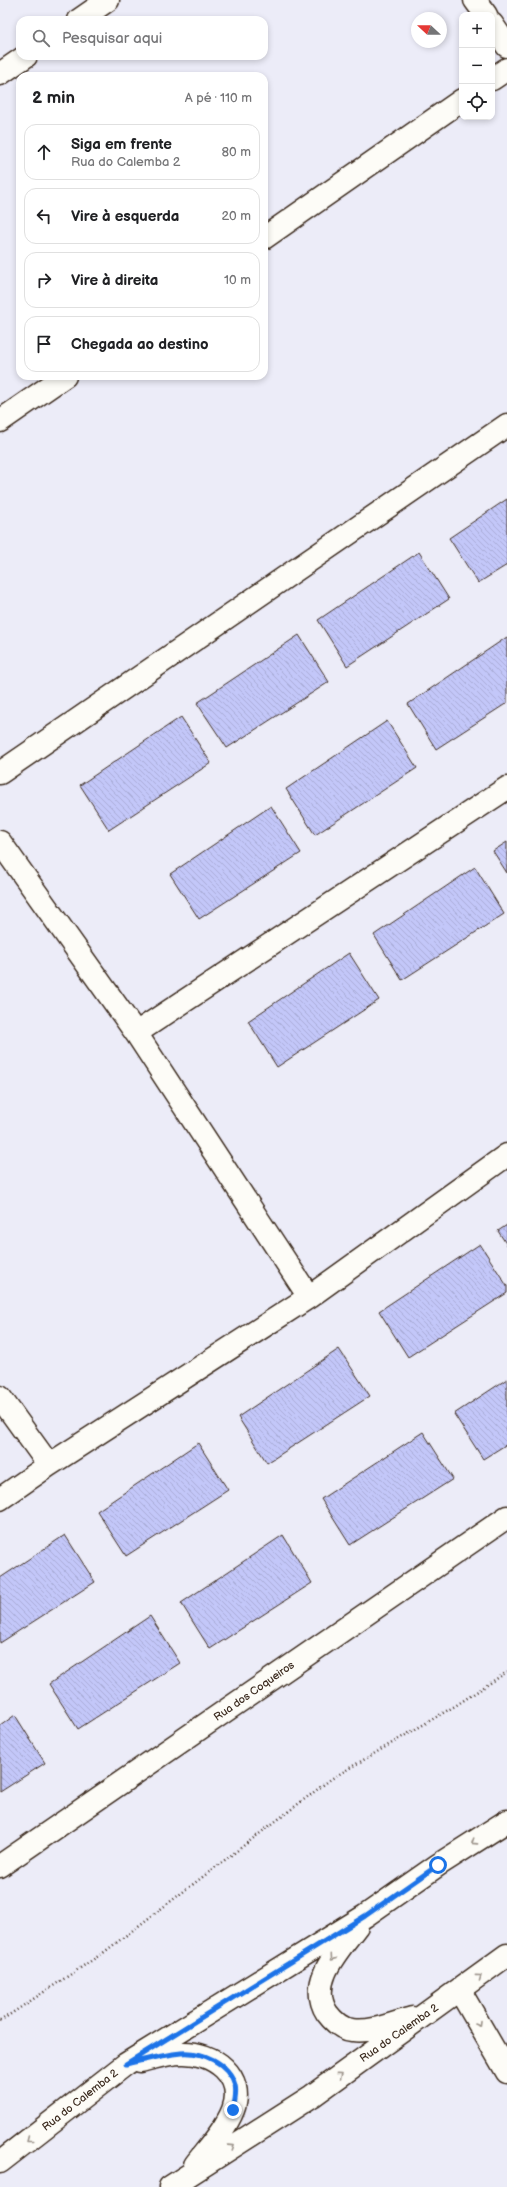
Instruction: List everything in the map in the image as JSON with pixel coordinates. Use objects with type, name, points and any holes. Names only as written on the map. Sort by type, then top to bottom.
[{"type":"street","points":[[85,16],[108,0]]},
{"type":"street","points":[[476,0],[484,12]]},
{"type":"street","points":[[495,28],[507,46]]},
{"type":"street","points":[[0,74],[20,60]]},
{"type":"street","points":[[495,78],[507,69]]},
{"type":"street","points":[[268,235],[459,102]]},
{"type":"street","points":[[0,422],[59,380]]},
{"type":"street","points":[[0,774],[507,426]]},
{"type":"street","points":[[136,1033],[507,788]]},
{"type":"street","points":[[0,842],[136,1033],[309,1297]]},
{"type":"street","points":[[0,1499],[49,1465],[309,1297],[507,1155]]},
{"type":"street","points":[[0,1397],[49,1465]]},
{"type":"street","name":"Rua dos Coqueiros","points":[[0,1866],[507,1517]]},
{"type":"street","name":"Rua do Calemba 2","points":[[0,2162],[126,2064],[365,1916],[438,1865],[507,1821]]},
{"type":"street","points":[[365,1916],[329,1962],[320,1996],[325,2010],[337,2024],[352,2030],[370,2029],[424,2015]]},
{"type":"street","name":"Rua do Calemba 2","points":[[178,2181],[312,2096],[460,1990],[505,1963]]},
{"type":"street","points":[[460,1990],[507,2072]]},
{"type":"street","points":[[126,2064],[182,2053],[207,2056],[222,2065],[230,2073],[236,2092],[233,2110],[220,2131],[178,2181]]},
{"type":"path","points":[[0,2022],[103,1953],[331,1779],[455,1706],[507,1672]]},
{"type":"building","points":[[507,499],[507,565],[478,583],[449,538]]},
{"type":"building","points":[[419,552],[449,599],[347,666],[318,620]]},
{"type":"building","points":[[299,635],[329,682],[227,748],[197,703]]},
{"type":"building","points":[[507,637],[507,703],[436,749],[408,704]]},
{"type":"building","points":[[181,717],[211,763],[109,830],[80,785]]},
{"type":"building","points":[[387,721],[417,768],[315,835],[286,789]]},
{"type":"building","points":[[271,806],[301,853],[199,919],[170,874]]},
{"type":"building","points":[[507,842],[507,873],[493,851]]},
{"type":"building","points":[[475,867],[504,914],[402,980],[374,935]]},
{"type":"building","points":[[349,953],[379,1000],[277,1067],[248,1021]]},
{"type":"building","points":[[507,1225],[507,1245],[498,1231]]},
{"type":"building","points":[[480,1244],[507,1286],[507,1293],[408,1357],[379,1311]]},
{"type":"building","points":[[339,1349],[370,1396],[267,1463],[238,1417]]},
{"type":"building","points":[[507,1379],[507,1444],[483,1459],[454,1414]]},
{"type":"building","points":[[423,1432],[453,1479],[350,1545],[321,1499]]},
{"type":"building","points":[[198,1443],[228,1490],[126,1556],[97,1511]]},
{"type":"building","points":[[65,1535],[95,1582],[0,1643],[0,1578]]},
{"type":"building","points":[[283,1535],[312,1583],[210,1649],[181,1603]]},
{"type":"building","points":[[150,1616],[180,1663],[78,1729],[49,1684]]},
{"type":"building","points":[[15,1715],[45,1763],[0,1792],[0,1726]]},
{"type":"route","points":[[233,2110],[236,2092],[235,2084],[230,2073],[222,2065],[207,2056],[182,2053],[126,2064],[365,1916],[438,1865]]}]
